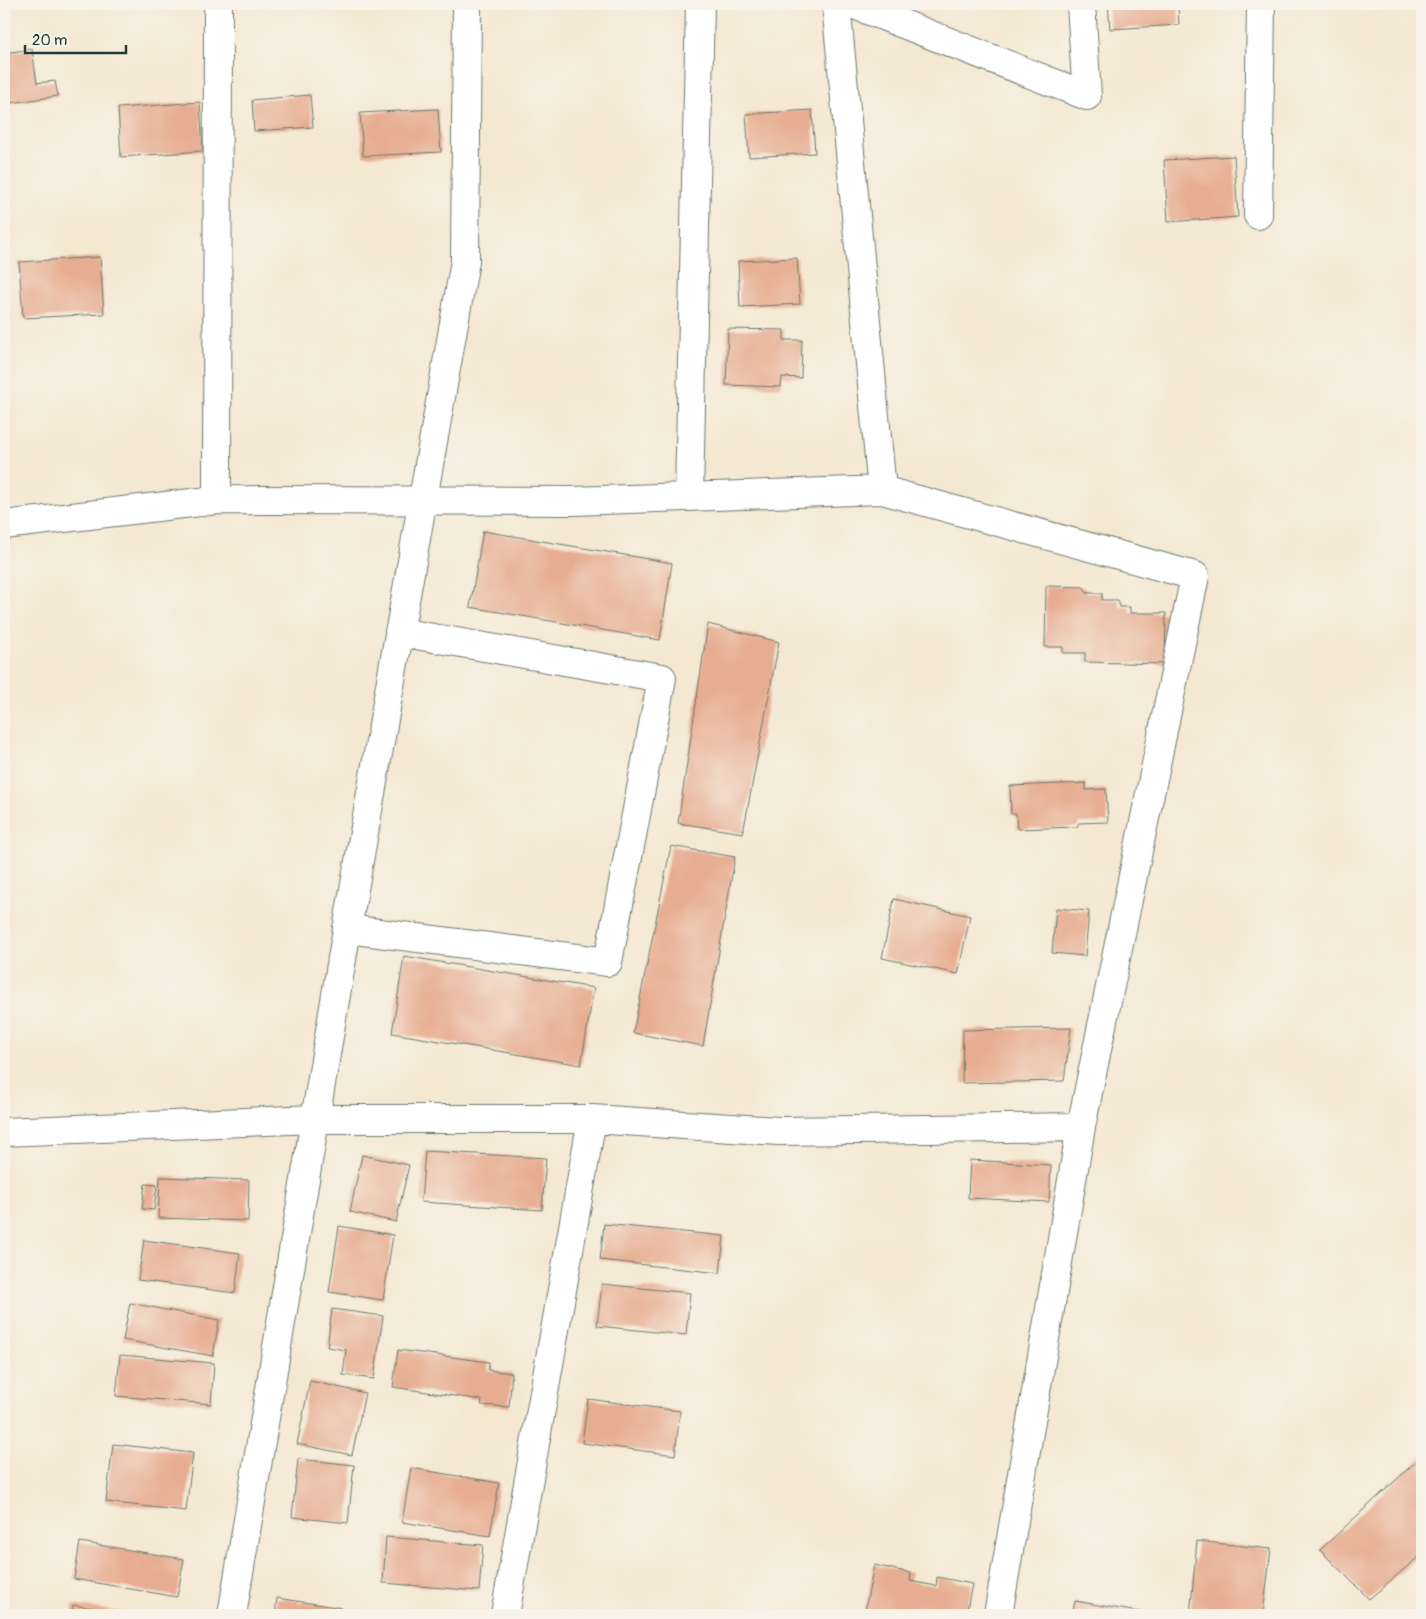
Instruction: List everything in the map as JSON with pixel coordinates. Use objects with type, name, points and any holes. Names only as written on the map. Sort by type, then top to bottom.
[{"type":"street","points":[[217,500],[218,4]]},
{"type":"street","points":[[232,1615],[347,929],[465,261],[467,4]]},
{"type":"street","points":[[689,496],[700,4]]},
{"type":"street","points":[[836,4],[882,490]]},
{"type":"street","points":[[852,4],[1087,96],[1081,4]]},
{"type":"street","points":[[1258,215],[1261,4]]},
{"type":"street","points":[[4,525],[217,500],[574,501],[882,490],[1195,576],[1081,1127],[998,1615]]},
{"type":"street","points":[[347,929],[608,962],[662,678],[399,632]]},
{"type":"street","points":[[4,1132],[315,1119],[592,1119],[779,1131],[1081,1127]]},
{"type":"street","points":[[505,1615],[592,1119]]},
{"type":"building","points":[[1108,4],[1178,4],[1179,25],[1110,29]]},
{"type":"building","points":[[32,49],[37,83],[55,81],[58,96],[4,104],[4,53]]},
{"type":"building","points":[[310,95],[313,127],[254,131],[252,100]]},
{"type":"building","points":[[200,102],[203,151],[121,157],[118,108]]},
{"type":"building","points":[[438,109],[441,152],[363,156],[360,113]]},
{"type":"building","points":[[812,110],[815,153],[749,157],[746,114]]},
{"type":"building","points":[[1234,156],[1238,217],[1168,222],[1164,160]]},
{"type":"building","points":[[100,257],[104,314],[23,318],[19,262]]},
{"type":"building","points":[[797,258],[800,304],[740,307],[738,261]]},
{"type":"building","points":[[728,329],[784,330],[784,340],[802,340],[801,378],[782,377],[781,387],[726,385]]},
{"type":"building","points":[[483,531],[672,563],[660,640],[470,607]]},
{"type":"building","points":[[1046,586],[1084,587],[1087,593],[1102,593],[1102,600],[1118,600],[1120,607],[1130,607],[1130,613],[1166,613],[1165,664],[1085,662],[1085,653],[1063,653],[1063,647],[1045,647]]},
{"type":"building","points":[[708,624],[779,642],[743,833],[678,823]]},
{"type":"building","points":[[1086,783],[1086,790],[1106,789],[1108,822],[1079,823],[1077,827],[1017,829],[1016,814],[1011,814],[1010,786]]},
{"type":"building","points":[[671,846],[735,857],[703,1046],[633,1033]]},
{"type":"building","points":[[894,899],[970,916],[958,974],[882,958]]},
{"type":"building","points":[[1056,908],[1089,911],[1085,956],[1052,953]]},
{"type":"building","points":[[404,956],[594,988],[581,1065],[392,1033]]},
{"type":"building","points":[[1071,1028],[1064,1081],[962,1083],[963,1030]]},
{"type":"building","points":[[425,1151],[546,1158],[542,1210],[421,1202]]},
{"type":"building","points":[[362,1155],[409,1165],[396,1222],[350,1212]]},
{"type":"building","points":[[970,1160],[1051,1165],[1049,1202],[968,1198]]},
{"type":"building","points":[[160,1177],[249,1180],[248,1221],[158,1218]]},
{"type":"building","points":[[145,1184],[157,1185],[154,1210],[142,1209]]},
{"type":"building","points":[[604,1224],[724,1236],[720,1273],[600,1260]]},
{"type":"building","points":[[339,1226],[393,1235],[383,1300],[329,1292]]},
{"type":"building","points":[[144,1240],[240,1253],[235,1293],[138,1280]]},
{"type":"building","points":[[602,1284],[690,1293],[686,1335],[597,1326]]},
{"type":"building","points":[[130,1303],[219,1320],[213,1356],[123,1340]]},
{"type":"building","points":[[332,1309],[383,1316],[374,1379],[343,1375],[346,1350],[327,1347]]},
{"type":"building","points":[[398,1350],[489,1362],[488,1370],[512,1373],[509,1407],[481,1405],[482,1400],[393,1387]]},
{"type":"building","points":[[120,1355],[214,1363],[211,1404],[116,1396]]},
{"type":"building","points":[[310,1381],[365,1393],[352,1455],[297,1444]]},
{"type":"building","points":[[588,1399],[680,1411],[675,1455],[582,1443]]},
{"type":"building","points":[[113,1444],[193,1453],[186,1511],[106,1502]]},
{"type":"building","points":[[1422,1456],[1422,1554],[1369,1599],[1320,1550]]},
{"type":"building","points":[[298,1459],[354,1465],[348,1523],[292,1517]]},
{"type":"building","points":[[411,1468],[499,1483],[490,1536],[402,1522]]},
{"type":"building","points":[[386,1537],[483,1545],[479,1591],[383,1583]]},
{"type":"building","points":[[1197,1541],[1271,1549],[1263,1615],[1190,1615]]},
{"type":"building","points":[[80,1542],[184,1559],[177,1597],[74,1579]]},
{"type":"building","points":[[874,1565],[911,1573],[910,1581],[936,1586],[937,1577],[972,1584],[966,1615],[894,1615],[865,1610]]},
{"type":"building","points":[[277,1598],[342,1608],[341,1615],[275,1615]]},
{"type":"building","points":[[1075,1601],[1150,1614],[1150,1615],[1072,1615]]},
{"type":"building","points":[[73,1605],[132,1614],[132,1615],[72,1615]]}]
